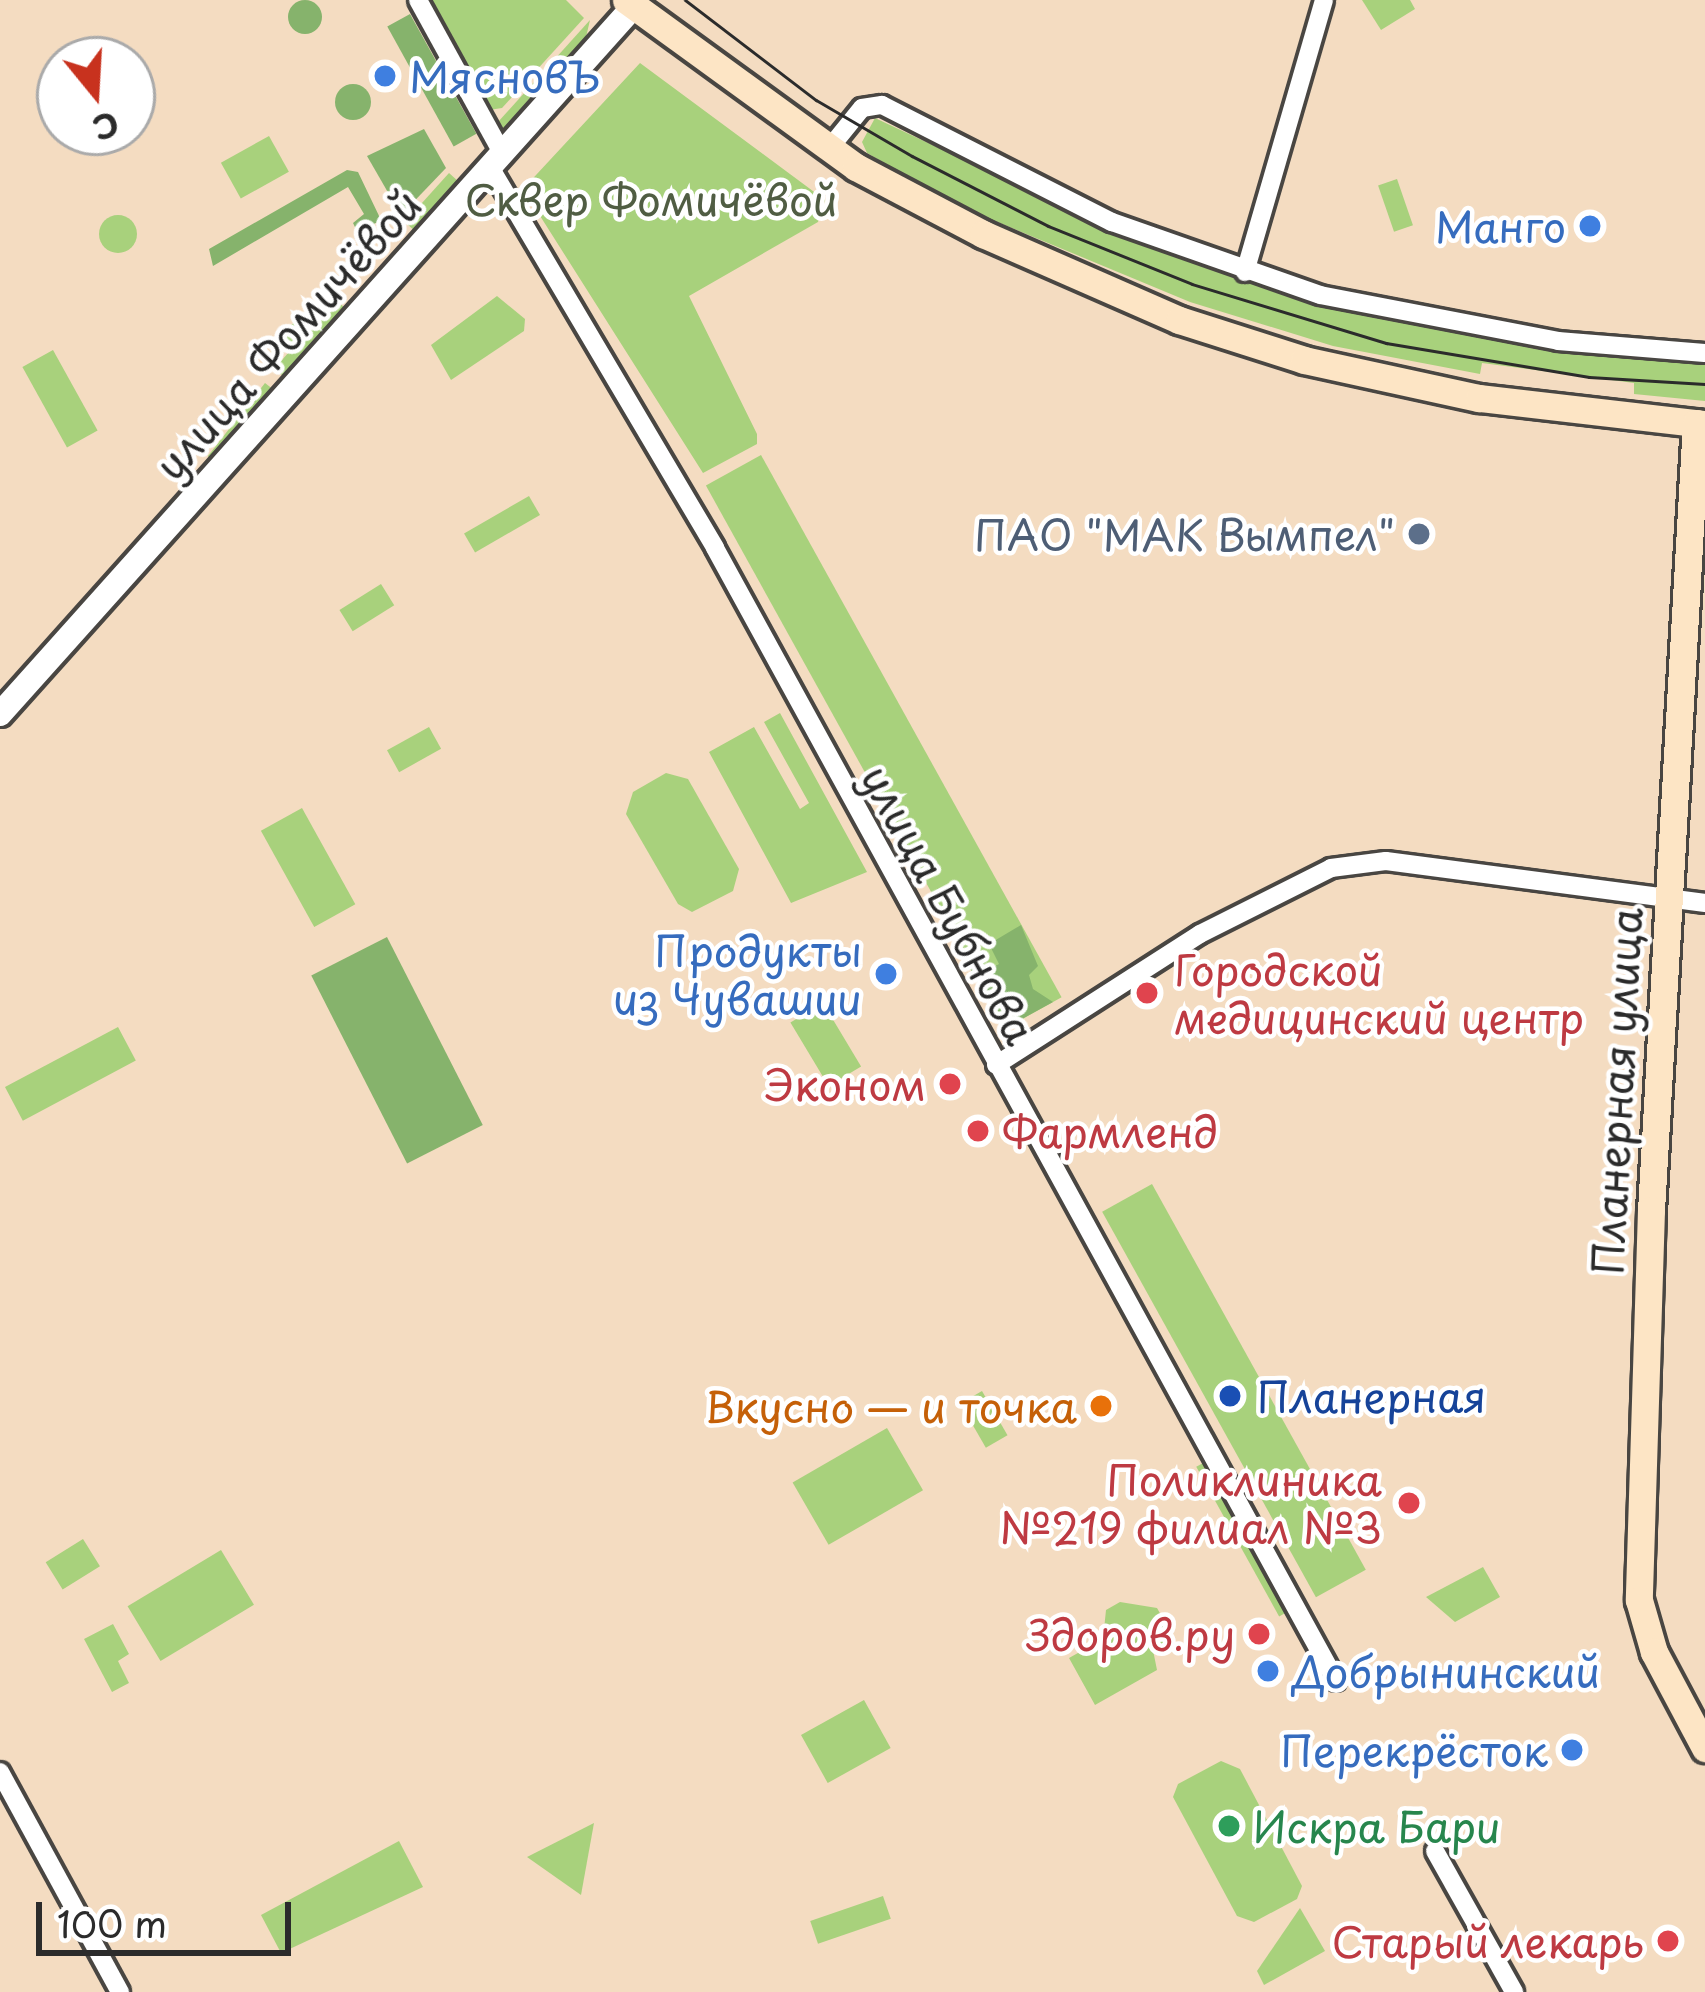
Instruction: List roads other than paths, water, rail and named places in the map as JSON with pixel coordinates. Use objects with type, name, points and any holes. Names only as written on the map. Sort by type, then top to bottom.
[{"type":"main road","points":[[629,3],[828,150],[1003,244],[1254,345],[1479,398],[1701,424]]},
{"type":"main road","name":"Планерная улица","points":[[1701,424],[1668,896],[1639,1600],[1654,1652],[1705,1748]]},
{"type":"street","name":"улица Бубнова","points":[[418,0],[496,160],[715,548],[1336,1681]]},
{"type":"street","points":[[1245,272],[1244,254],[1324,0]]},
{"type":"street","name":"улица Фомичёвой","points":[[0,714],[496,160],[629,3]]},
{"type":"street","points":[[828,150],[862,108],[882,105],[1112,222],[1245,272],[1491,330],[1705,353]]},
{"type":"street","points":[[996,1065],[1195,938],[1307,879],[1360,862],[1705,903]]},
{"type":"street","points":[[0,1772],[120,1992]]},
{"type":"street","points":[[1435,1851],[1514,1992]]},
{"type":"tram line","points":[[685,0],[816,100],[912,156],[1048,226],[1192,284],[1386,343],[1589,377],[1705,384]]},
{"type":"place","name":"МясновЪ","points":[[385,76]]},
{"type":"place","name":"Манго","points":[[1590,226]]},
{"type":"place","name":"ПАО \"МАК Вымпел\"","points":[[1419,534]]},
{"type":"place","name":"Продукты из Чувашии","points":[[886,974]]},
{"type":"place","name":"Городской медицинский центр","points":[[1147,993]]},
{"type":"place","name":"Эконом","points":[[950,1084]]},
{"type":"place","name":"Фармленд","points":[[978,1131]]},
{"type":"place","name":"Планерная","points":[[1230,1396]]},
{"type":"place","name":"Вкусно — и точка","points":[[1101,1406]]},
{"type":"place","name":"Поликлиника №219 филиал №3","points":[[1409,1503]]},
{"type":"place","name":"Здоров.ру","points":[[1259,1634]]},
{"type":"place","name":"Добрынинский","points":[[1268,1671]]},
{"type":"place","name":"Перекрёсток","points":[[1572,1750]]},
{"type":"place","name":"Искра Бари","points":[[1229,1826]]},
{"type":"place","name":"Старый лекарь","points":[[1668,1941]]},
{"type":"park label","name":"Сквер Фомичёвой","points":[[651,199]]}]
